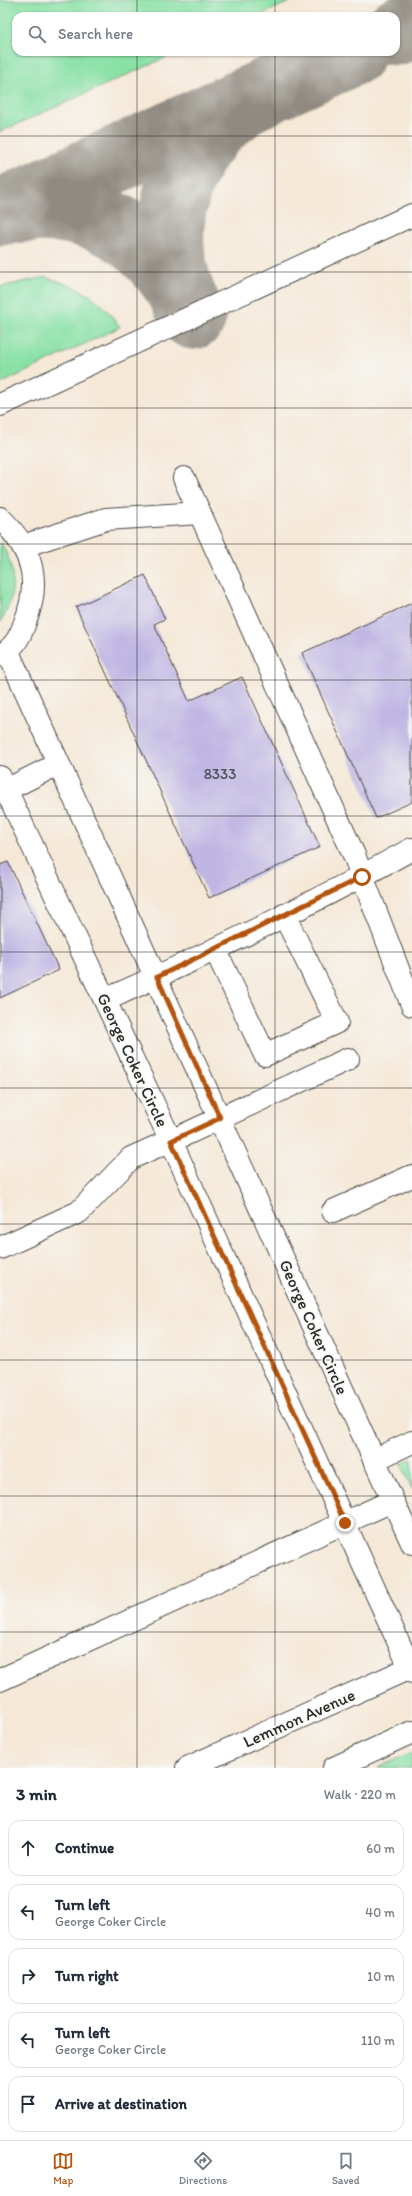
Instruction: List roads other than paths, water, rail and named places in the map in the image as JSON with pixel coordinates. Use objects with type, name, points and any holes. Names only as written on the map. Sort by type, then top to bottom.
[{"type":"street","points":[[0,405],[412,215]]},
{"type":"street","points":[[184,478],[354,855],[412,1005]]},
{"type":"street","points":[[23,546],[106,519],[200,512]]},
{"type":"street","name":"George Coker Circle","points":[[0,518],[17,534],[30,561],[33,580],[31,608],[22,632],[4,654],[58,764],[157,977],[412,1543]]},
{"type":"street","points":[[3,783],[58,764]]},
{"type":"street","name":"George Coker Circle","points":[[3,783],[106,1000],[165,1143],[345,1523],[411,1669]]},
{"type":"street","points":[[106,1000],[157,977],[362,877],[412,849]]},
{"type":"street","points":[[215,949],[266,1055],[337,1022],[284,915]]},
{"type":"street","points":[[0,1248],[79,1212],[131,1158],[348,1059]]},
{"type":"street","points":[[333,1211],[412,1176]]},
{"type":"street","points":[[374,1460],[412,1442]]},
{"type":"street","points":[[0,1680],[392,1501]]},
{"type":"street","name":"Lemmon Avenue","points":[[187,1768],[411,1669]]},
{"type":"street","points":[[334,1768],[412,1732]]}]
